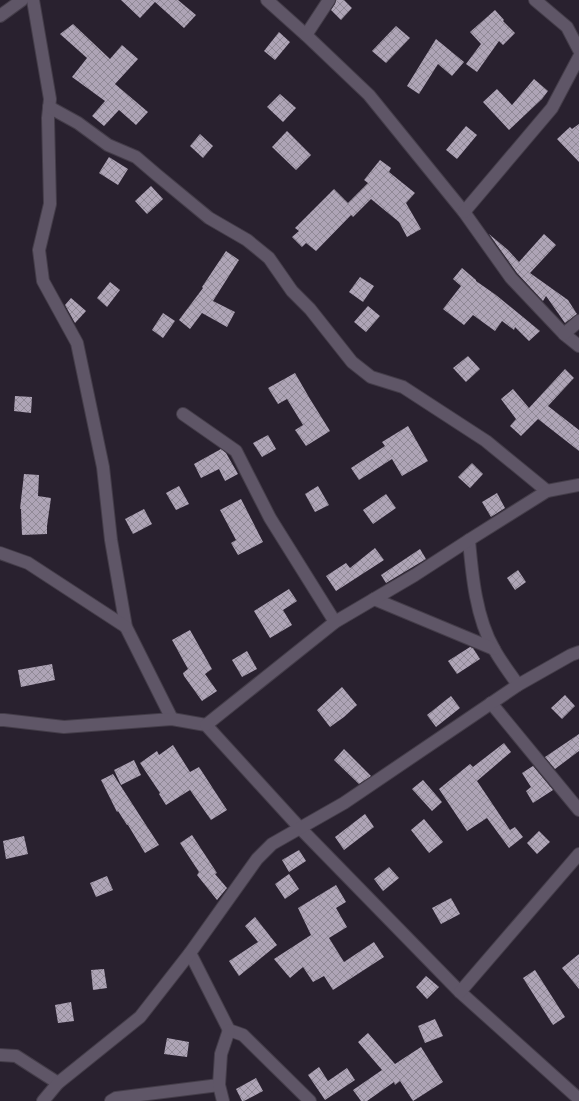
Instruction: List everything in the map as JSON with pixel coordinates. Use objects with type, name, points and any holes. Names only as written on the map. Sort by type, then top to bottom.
[{"type":"street","points":[[0,16],[22,0]]},
{"type":"street","points":[[33,0],[50,99],[48,118],[50,204],[39,250],[43,280],[77,343],[102,468],[111,540],[126,627],[172,719]]},
{"type":"street","points":[[267,0],[306,34],[369,95],[464,212],[511,278],[564,334],[579,346]]},
{"type":"street","points":[[306,34],[328,0]]},
{"type":"street","points":[[535,0],[567,27],[579,50]]},
{"type":"street","points":[[464,212],[552,108],[579,57]]},
{"type":"street","points":[[49,107],[78,123],[108,145],[136,157],[209,218],[247,240],[269,258],[292,291],[310,309],[352,362],[371,377],[403,387],[410,391],[486,441],[547,491]]},
{"type":"street","points":[[564,334],[579,321]]},
{"type":"street","points":[[183,414],[236,451],[270,518],[335,622]]},
{"type":"street","points":[[206,725],[335,622],[416,574],[547,491],[579,485]]},
{"type":"street","points":[[468,540],[473,582],[485,628],[494,649],[518,685]]},
{"type":"street","points":[[0,553],[28,563],[126,627]]},
{"type":"street","points":[[374,599],[494,649]]},
{"type":"street","points":[[43,1101],[58,1083],[140,1017],[190,953],[256,859],[272,844],[344,803],[518,685],[579,652]]},
{"type":"street","points":[[491,703],[579,810]]},
{"type":"street","points":[[1,719],[64,727],[172,719],[206,725],[300,828],[460,992],[579,1100]]},
{"type":"street","points":[[460,992],[579,854]]},
{"type":"street","points":[[190,953],[229,1030],[243,1036],[310,1101]]},
{"type":"street","points":[[223,1101],[219,1085],[220,1054],[229,1030]]},
{"type":"street","points":[[0,1055],[16,1056],[58,1083]]},
{"type":"street","points":[[111,1101],[116,1098],[219,1085]]},
{"type":"building","points":[[121,0],[178,0],[196,15],[184,28],[155,2],[140,18]]},
{"type":"building","points":[[336,0],[344,0],[352,8],[341,20],[331,10]]},
{"type":"building","points":[[495,10],[515,33],[503,45],[499,41],[477,72],[466,64],[481,44],[470,32]]},
{"type":"building","points":[[73,24],[110,59],[122,45],[138,59],[115,84],[148,112],[136,125],[119,110],[104,126],[92,116],[105,101],[72,77],[87,58],[60,34]]},
{"type":"building","points":[[396,26],[410,38],[386,63],[372,51]]},
{"type":"building","points":[[279,32],[290,42],[275,60],[264,51]]},
{"type":"building","points":[[436,39],[464,62],[452,76],[438,64],[419,94],[407,86]]},
{"type":"building","points":[[534,79],[548,91],[542,99],[509,130],[483,102],[497,89],[512,105]]},
{"type":"building","points":[[280,94],[296,108],[283,122],[267,107]]},
{"type":"building","points":[[579,124],[579,162],[557,139],[570,127],[572,129]]},
{"type":"building","points":[[466,126],[477,135],[457,159],[446,150]]},
{"type":"building","points":[[287,131],[311,155],[296,170],[272,147]]},
{"type":"building","points":[[200,134],[213,146],[203,158],[190,146]]},
{"type":"building","points":[[109,157],[128,169],[118,185],[99,173]]},
{"type":"building","points":[[380,160],[391,168],[389,172],[415,193],[406,203],[421,229],[407,237],[399,222],[371,199],[353,217],[351,215],[316,251],[306,243],[302,247],[292,237],[299,231],[295,228],[334,189],[348,203],[368,183],[364,180]]},
{"type":"building","points":[[151,186],[163,199],[147,214],[135,201]]},
{"type":"building","points":[[489,234],[508,250],[519,262],[544,234],[556,245],[530,273],[568,300],[577,314],[565,323],[546,296],[543,301],[517,273]]},
{"type":"building","points":[[226,251],[239,260],[213,301],[235,312],[227,327],[202,313],[190,329],[179,320],[203,288],[202,287]]},
{"type":"building","points":[[462,268],[476,281],[496,295],[540,331],[529,341],[515,327],[514,330],[502,321],[495,331],[473,315],[464,325],[443,309],[461,286],[453,279]]},
{"type":"building","points":[[360,277],[374,286],[363,302],[349,292]]},
{"type":"building","points":[[110,282],[120,290],[107,307],[97,298]]},
{"type":"building","points":[[71,298],[86,311],[75,323],[65,305]]},
{"type":"building","points":[[368,306],[380,316],[366,332],[354,322]]},
{"type":"building","points":[[163,313],[175,321],[163,338],[152,330]]},
{"type":"building","points":[[468,356],[480,369],[466,382],[453,368]]},
{"type":"building","points":[[565,369],[574,378],[548,406],[579,430],[579,451],[538,419],[521,436],[510,426],[516,419],[501,399],[513,389],[529,408]]},
{"type":"building","points":[[295,373],[330,431],[306,446],[295,430],[303,425],[287,399],[278,404],[268,388]]},
{"type":"building","points":[[15,396],[32,397],[31,413],[14,411]]},
{"type":"building","points":[[408,426],[428,461],[402,476],[392,459],[359,480],[351,468],[385,446],[382,442]]},
{"type":"building","points":[[268,435],[276,449],[262,457],[253,443]]},
{"type":"building","points":[[221,449],[226,453],[238,474],[225,481],[219,469],[201,478],[194,464]]},
{"type":"building","points":[[472,463],[483,474],[470,488],[458,477]]},
{"type":"building","points":[[24,474],[39,475],[38,496],[51,498],[47,534],[22,535],[20,509]]},
{"type":"building","points":[[179,486],[189,504],[176,510],[166,493]]},
{"type":"building","points":[[318,486],[329,505],[315,512],[305,494]]},
{"type":"building","points":[[497,493],[505,508],[491,517],[482,502]]},
{"type":"building","points":[[386,494],[396,508],[373,524],[363,510]]},
{"type":"building","points":[[241,499],[263,542],[238,555],[231,543],[236,540],[220,510]]},
{"type":"building","points":[[144,509],[152,524],[133,534],[125,519]]},
{"type":"building","points":[[375,548],[384,560],[336,591],[326,576],[346,563],[350,568]]},
{"type":"building","points":[[420,549],[426,559],[386,583],[381,575]]},
{"type":"building","points":[[518,570],[526,582],[515,590],[507,578]]},
{"type":"building","points":[[289,589],[297,601],[283,610],[292,625],[270,638],[254,611]]},
{"type":"building","points":[[190,630],[212,669],[205,674],[217,691],[202,701],[184,676],[183,673],[188,669],[172,640]]},
{"type":"building","points":[[470,647],[473,648],[480,659],[457,674],[448,661]]},
{"type":"building","points":[[247,651],[257,669],[242,677],[232,660]]},
{"type":"building","points":[[52,664],[55,680],[21,687],[18,670]]},
{"type":"building","points":[[342,687],[357,705],[330,727],[317,710]]},
{"type":"building","points":[[565,695],[575,706],[562,719],[551,708]]},
{"type":"building","points":[[451,696],[460,708],[436,727],[427,715]]},
{"type":"building","points":[[579,734],[579,751],[555,769],[545,757]]},
{"type":"building","points":[[504,743],[511,752],[477,781],[510,830],[515,827],[523,837],[509,848],[487,818],[467,831],[439,789],[470,764],[473,767]]},
{"type":"building","points":[[173,745],[190,772],[199,767],[227,810],[211,820],[190,790],[166,805],[159,794],[160,793],[140,763],[157,751],[159,755]]},
{"type":"building","points":[[344,749],[371,776],[359,784],[334,760]]},
{"type":"building","points":[[134,760],[141,775],[121,785],[114,770]]},
{"type":"building","points":[[533,766],[553,790],[533,803],[526,791],[531,787],[522,773]]},
{"type":"building","points":[[113,774],[159,845],[145,853],[128,825],[118,811],[117,812],[101,780]]},
{"type":"building","points":[[423,780],[442,802],[432,811],[412,789]]},
{"type":"building","points":[[365,814],[374,827],[344,850],[335,837]]},
{"type":"building","points":[[424,819],[443,842],[429,853],[411,830]]},
{"type":"building","points":[[539,831],[550,842],[537,854],[527,843]]},
{"type":"building","points":[[192,835],[217,873],[215,874],[227,888],[217,900],[197,875],[199,872],[180,843]]},
{"type":"building","points":[[24,836],[28,854],[6,859],[3,841]]},
{"type":"building","points":[[299,850],[306,861],[289,872],[282,860]]},
{"type":"building","points":[[389,867],[399,878],[383,891],[374,879]]},
{"type":"building","points":[[289,874],[299,889],[285,899],[275,884]]},
{"type":"building","points":[[107,876],[113,890],[96,897],[90,883]]},
{"type":"building","points":[[336,885],[346,902],[336,908],[347,927],[329,938],[344,962],[374,942],[384,957],[333,990],[324,976],[313,982],[303,967],[290,978],[274,959],[311,935],[298,908]]},
{"type":"building","points":[[451,898],[460,914],[441,924],[432,908]]},
{"type":"building","points":[[255,917],[277,945],[239,976],[229,961],[258,942],[245,926]]},
{"type":"building","points":[[579,954],[579,989],[562,968]]},
{"type":"building","points":[[104,969],[107,988],[93,990],[91,970]]},
{"type":"building","points":[[535,970],[565,1017],[553,1025],[523,978]]},
{"type":"building","points":[[426,976],[439,987],[427,999],[416,987]]},
{"type":"building","points":[[71,1002],[74,1021],[58,1023],[55,1005]]},
{"type":"building","points":[[435,1019],[443,1036],[425,1043],[418,1026]]},
{"type":"building","points":[[368,1033],[395,1064],[421,1047],[443,1082],[413,1101],[400,1081],[395,1085],[394,1082],[367,1101],[361,1101],[353,1090],[382,1070],[358,1042]]},
{"type":"building","points":[[167,1038],[189,1042],[187,1057],[164,1054]]},
{"type":"building","points":[[319,1067],[328,1081],[347,1068],[355,1080],[325,1100],[308,1075]]},
{"type":"building","points":[[256,1078],[263,1091],[242,1101],[236,1089]]}]
